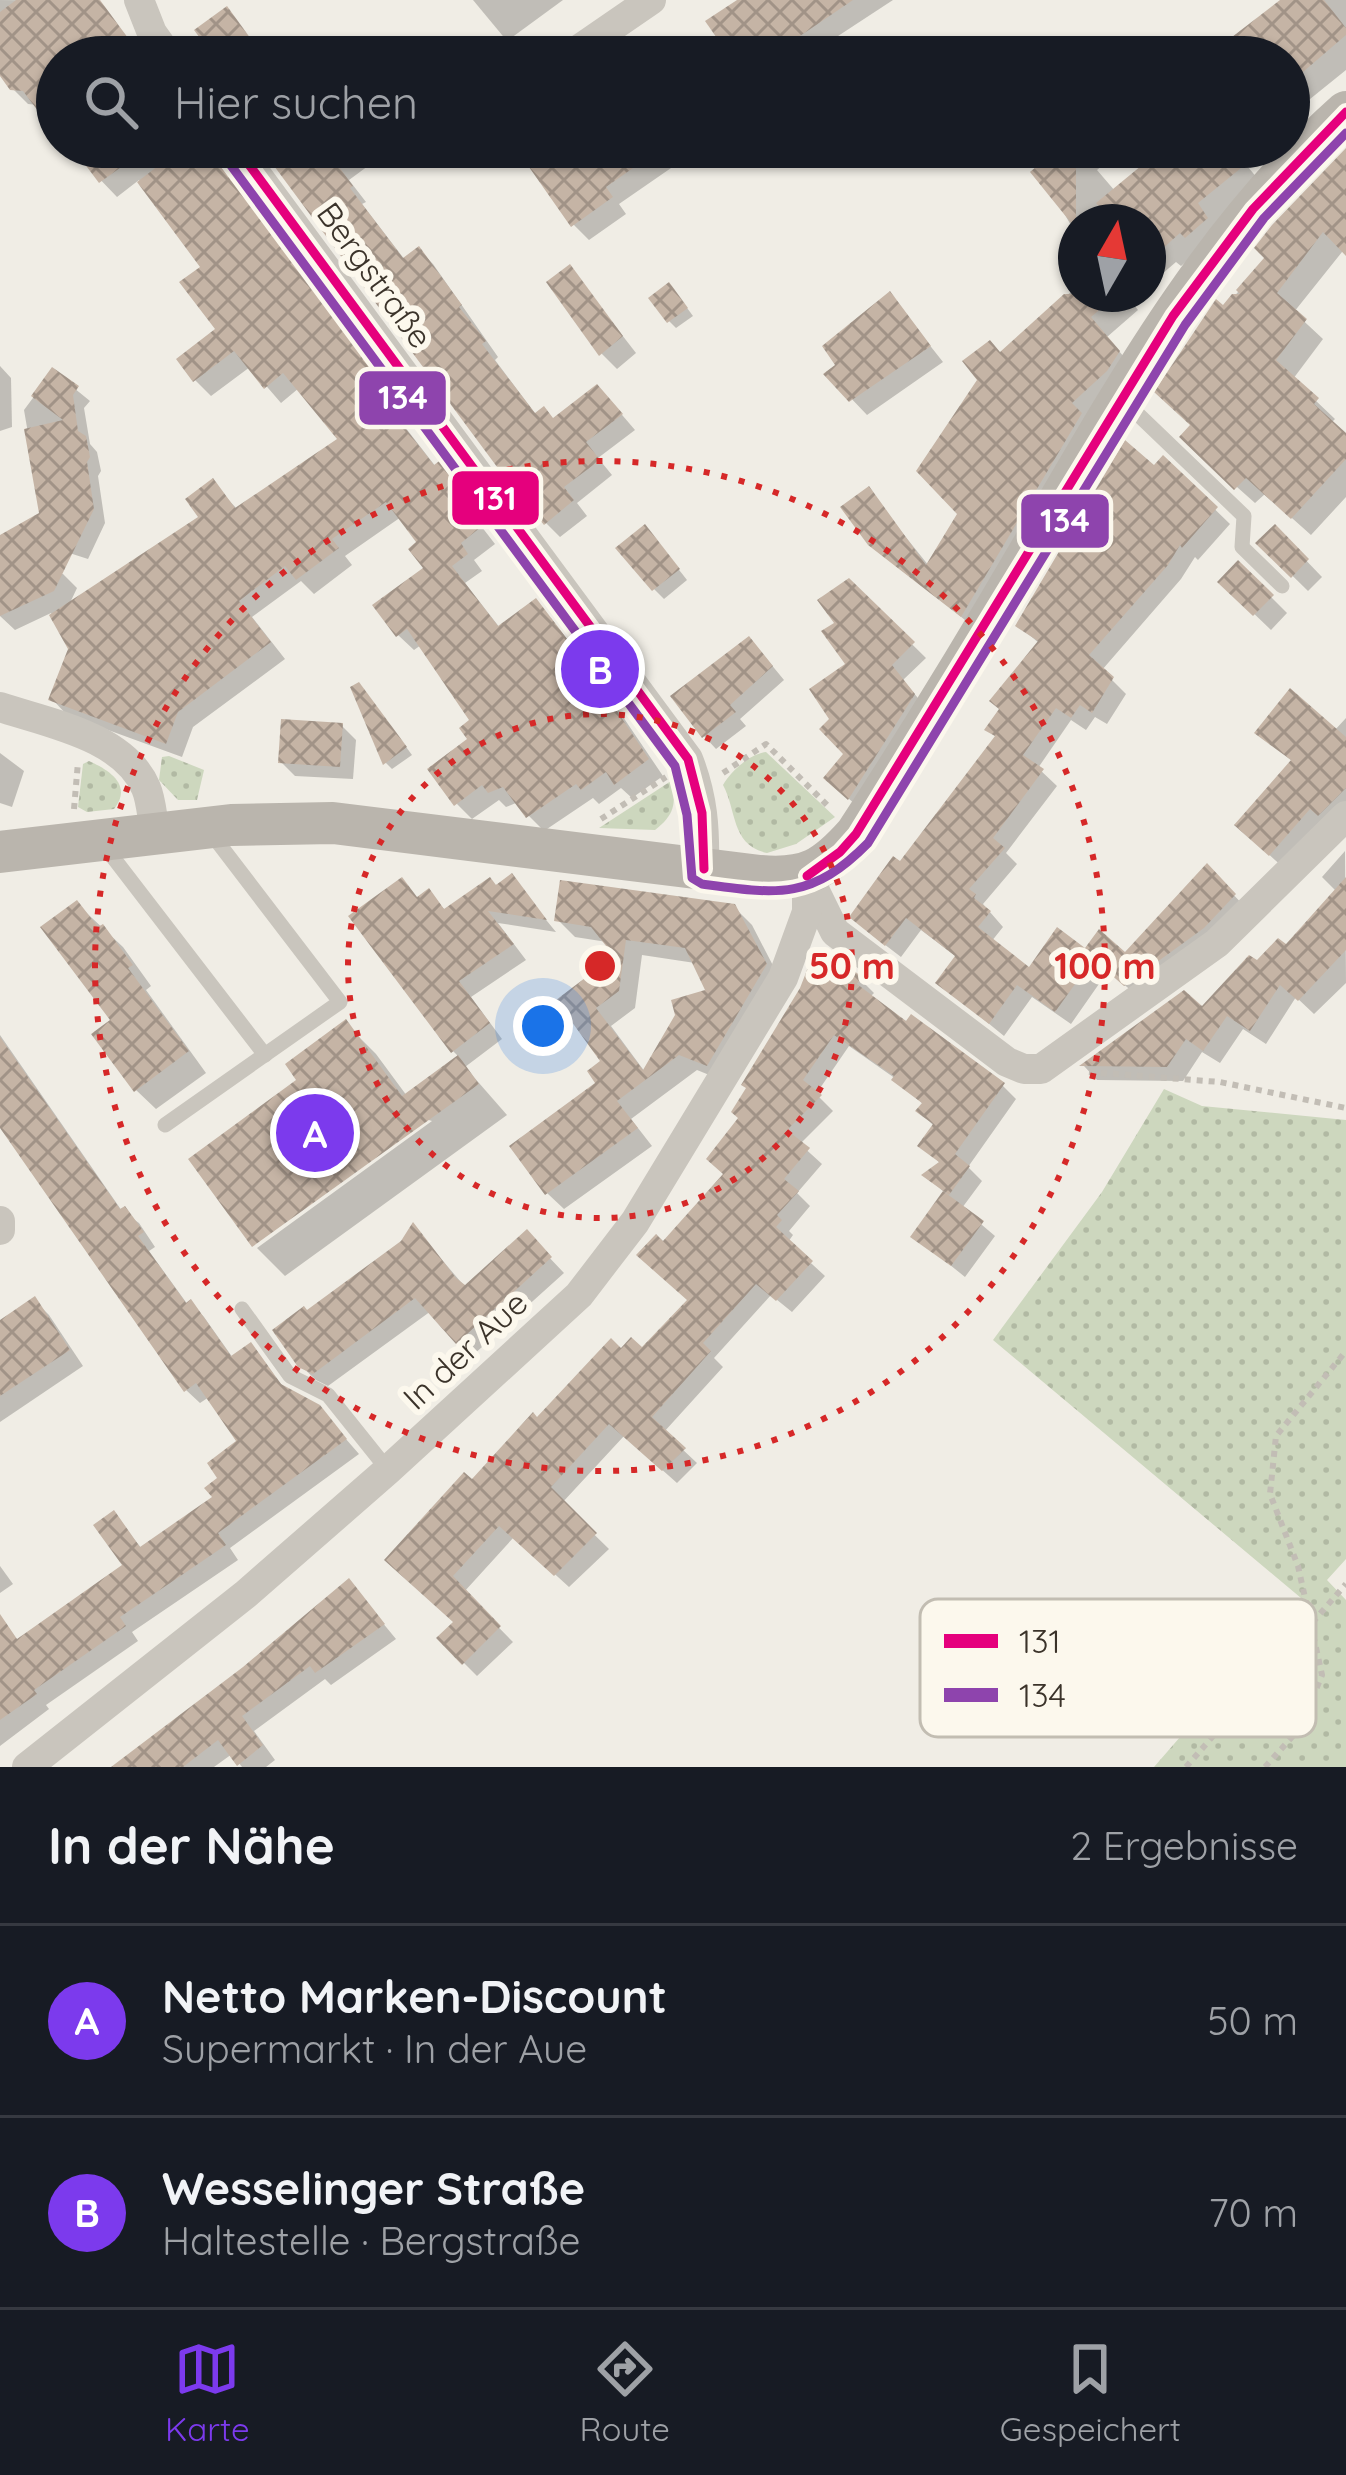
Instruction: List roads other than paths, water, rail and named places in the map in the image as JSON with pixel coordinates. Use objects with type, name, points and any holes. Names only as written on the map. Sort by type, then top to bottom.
[{"type":"street","points":[[139,0],[154,36]]},
{"type":"street","points":[[599,36],[651,0]]},
{"type":"street","points":[[1310,146],[1346,112]]},
{"type":"street","name":"Bergstraße","points":[[251,168],[694,775],[705,827],[704,869]]},
{"type":"street","points":[[0,852],[207,828],[333,823],[783,878],[807,876],[856,834],[946,696],[1120,397],[1244,217],[1287,168]]},
{"type":"street","points":[[0,706],[80,735],[127,761],[146,788],[155,835]]},
{"type":"street","points":[[807,876],[835,932],[1007,1062],[1041,1069],[1217,943],[1346,816]]},
{"type":"street","name":"In der Aue","points":[[27,1767],[246,1594],[579,1294],[634,1222],[783,978],[807,912],[807,876]]},
{"type":"street","points":[[0,1221],[0,1230]]},
{"type":"lane","points":[[1120,397],[1244,516],[1242,547],[1282,586]]},
{"type":"lane","points":[[165,1125],[340,1002],[207,828]]},
{"type":"lane","points":[[86,843],[265,1055]]},
{"type":"lane","points":[[242,1309],[290,1376],[328,1395],[388,1470]]},
{"type":"place","name":"Wesselinger Straße","points":[[600,669]]},
{"type":"place","name":"Netto Marken-Discount","points":[[315,1133]]}]
